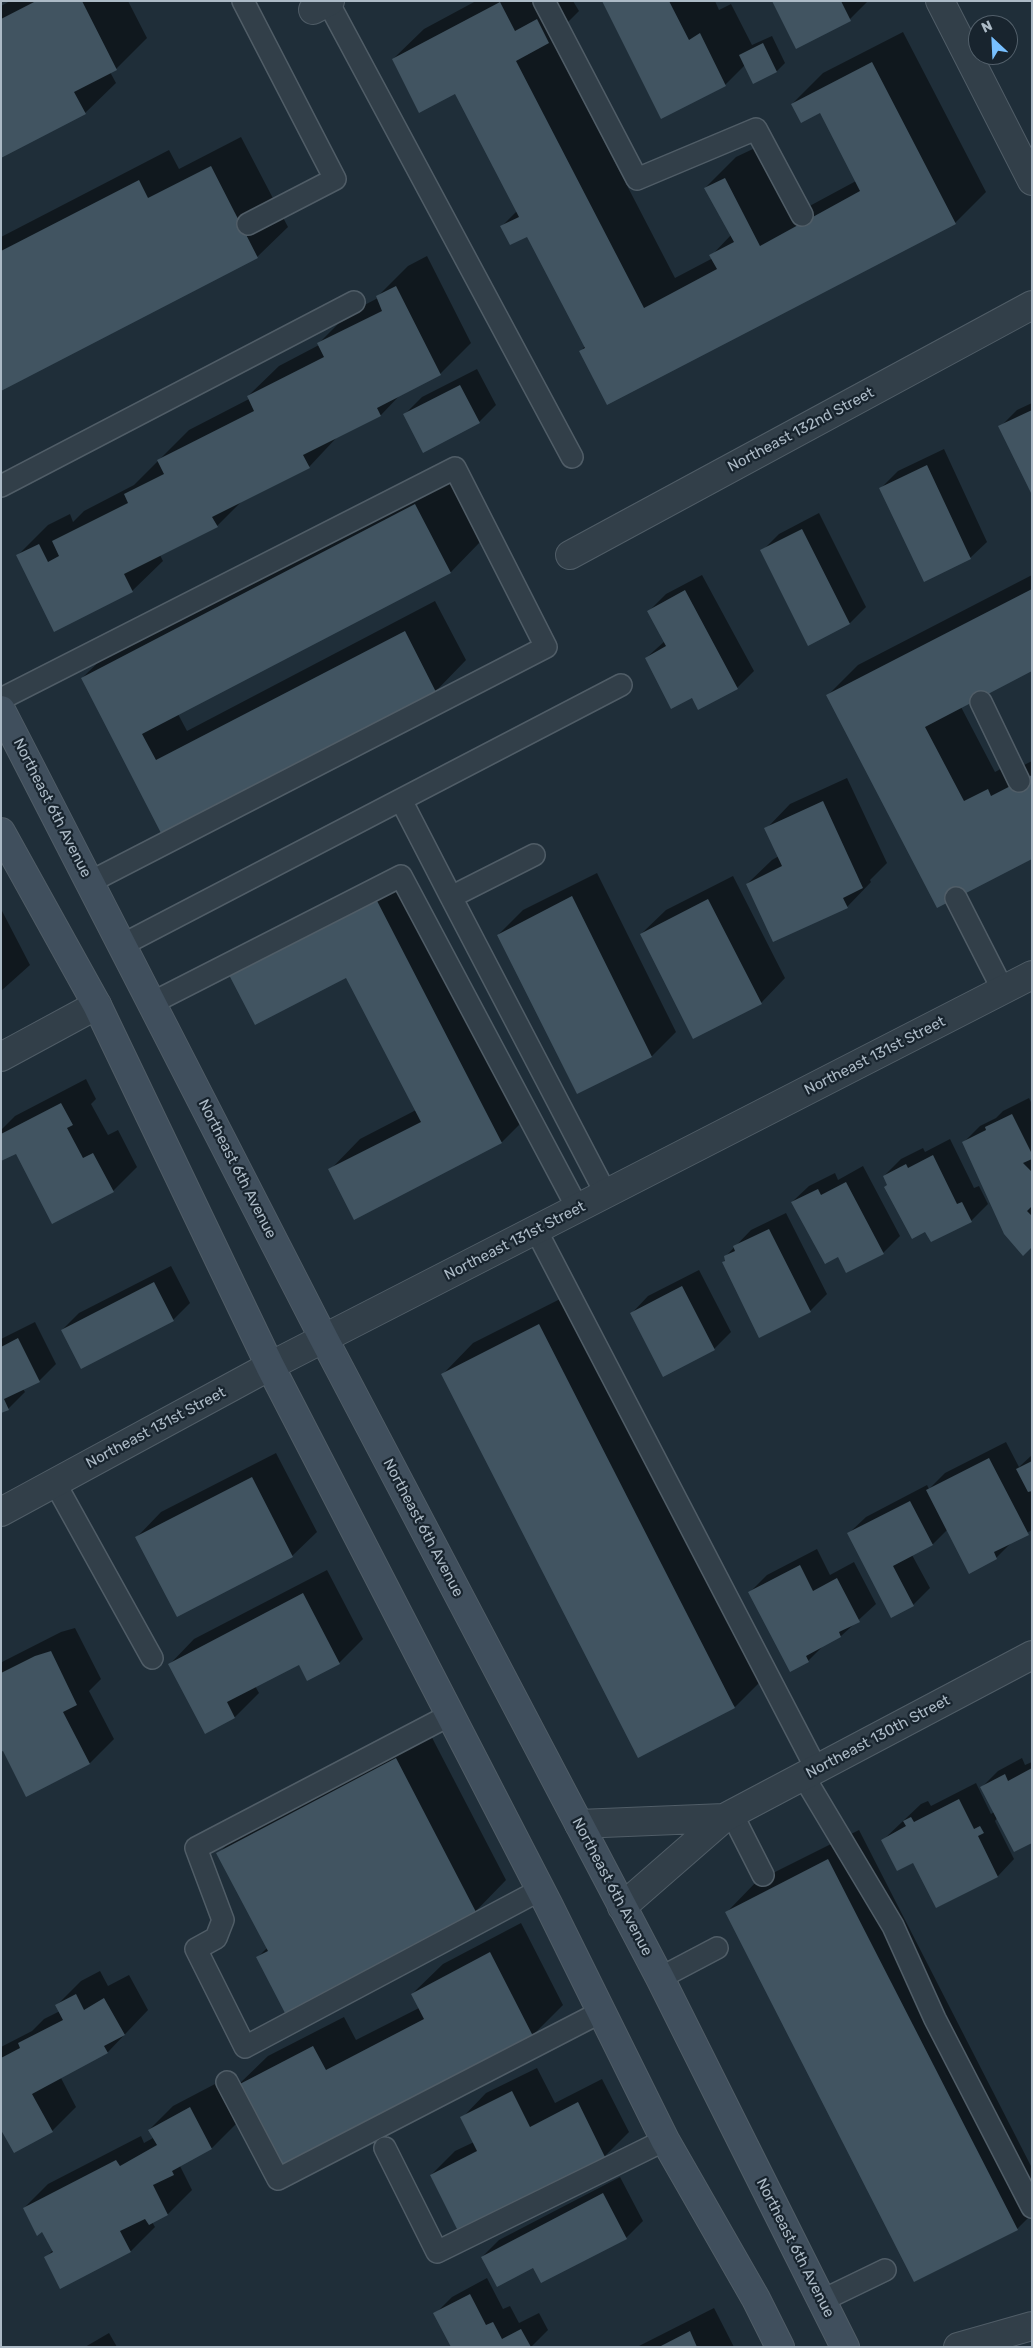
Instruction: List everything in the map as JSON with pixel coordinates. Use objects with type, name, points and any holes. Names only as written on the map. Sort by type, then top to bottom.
[{"type":"main road","name":"Northeast 6th Avenue","points":[[1,710],[324,1339],[660,1978],[845,2347]]},
{"type":"main road","points":[[1,832],[97,1005],[270,1366],[540,1890],[665,2140],[756,2299],[780,2347]]},
{"type":"main road","points":[[756,2299],[796,2347]]},
{"type":"street","points":[[940,1],[1032,180]]},
{"type":"street","name":"Northeast 132nd Street","points":[[570,556],[1032,305]]},
{"type":"street","name":"Northeast 131st Street","points":[[1,1512],[270,1366],[1032,975]]},
{"type":"street","points":[[1,1057],[97,1005]]},
{"type":"street","name":"Northeast 130th Street","points":[[622,1906],[728,1816],[1032,1655]]},
{"type":"street","name":"Northeast 130th Street","points":[[579,1824],[728,1816]]},
{"type":"street","points":[[958,2347],[1032,2326]]},
{"type":"street","points":[[1011,2347],[1032,2330]]},
{"type":"lane","points":[[243,1],[335,179],[248,224]]},
{"type":"lane","points":[[544,1],[637,179],[756,129],[802,215]]},
{"type":"lane","points":[[324,4],[572,458]]},
{"type":"lane","points":[[1,486],[354,302]]},
{"type":"lane","points":[[1,699],[455,468],[546,647],[90,882]]},
{"type":"lane","points":[[122,945],[621,685]]},
{"type":"lane","points":[[981,702],[1019,781]]},
{"type":"lane","points":[[401,800],[606,1194]]},
{"type":"lane","points":[[451,897],[534,855]]},
{"type":"lane","points":[[152,1003],[401,876],[578,1209]]},
{"type":"lane","points":[[956,898],[1003,990]]},
{"type":"lane","points":[[536,1230],[810,1774],[893,1926],[935,2019],[1032,2207]]},
{"type":"lane","points":[[55,1483],[152,1658]]},
{"type":"lane","points":[[450,1715],[196,1848],[223,1920],[216,1938],[196,1949],[245,2048],[540,1890]]},
{"type":"lane","points":[[728,1816],[763,1875]]},
{"type":"lane","points":[[660,1978],[717,1948]]},
{"type":"lane","points":[[227,2082],[278,2179],[602,2012]]},
{"type":"lane","points":[[385,2148],[437,2252],[665,2140]]},
{"type":"lane","points":[[821,2301],[884,2270]]},
{"type":"building","points":[[36,1],[82,1],[117,70],[74,92],[86,114],[1,158],[1,19]]},
{"type":"building","points":[[602,1],[669,1],[689,40],[700,33],[726,86],[661,119]]},
{"type":"building","points":[[772,1],[841,1],[851,21],[796,49]]},
{"type":"building","points":[[500,2],[515,31],[537,19],[549,43],[516,61],[644,308],[717,269],[709,255],[734,242],[704,188],[725,178],[760,246],[860,191],[820,113],[801,123],[791,104],[872,62],[956,224],[607,405],[579,351],[585,348],[527,237],[510,245],[500,226],[519,217],[455,94],[419,113],[392,59]]},
{"type":"building","points":[[763,43],[777,72],[753,84],[739,55]]},
{"type":"building","points":[[211,166],[258,258],[1,391],[1,251],[139,180],[148,198]]},
{"type":"building","points":[[396,286],[441,375],[377,408],[381,416],[303,455],[310,468],[212,517],[218,527],[124,574],[133,592],[54,632],[16,555],[39,544],[48,562],[59,556],[52,541],[128,503],[124,494],[164,474],[157,460],[254,411],[247,396],[324,357],[317,343],[382,311],[376,296]]},
{"type":"building","points":[[460,385],[480,423],[423,453],[403,414]]},
{"type":"building","points":[[1032,410],[1032,495],[998,426]]},
{"type":"building","points":[[927,465],[971,559],[924,582],[879,488]]},
{"type":"building","points":[[415,504],[451,573],[142,734],[156,760],[405,631],[436,692],[162,835],[81,678]]},
{"type":"building","points":[[802,529],[850,624],[808,646],[760,550]]},
{"type":"building","points":[[1032,589],[1032,671],[925,727],[964,801],[988,789],[991,796],[1032,775],[1032,859],[937,908],[826,695]]},
{"type":"building","points":[[685,590],[738,689],[698,710],[692,698],[671,709],[645,658],[666,646],[647,611]]},
{"type":"building","points":[[823,801],[863,888],[843,898],[848,908],[773,942],[746,884],[782,866],[764,828]]},
{"type":"building","points":[[572,896],[652,1057],[577,1094],[497,935]]},
{"type":"building","points":[[375,897],[502,1143],[354,1220],[328,1169],[421,1122],[346,978],[255,1025],[228,973]]},
{"type":"building","points":[[708,899],[762,1004],[693,1039],[640,934]]},
{"type":"building","points":[[61,1103],[73,1125],[67,1128],[83,1158],[93,1153],[114,1192],[52,1224],[16,1154],[1,1161],[1,1134]]},
{"type":"building","points":[[1012,1114],[1032,1154],[1032,1159],[1023,1163],[1032,1172],[1032,1206],[1027,1211],[1032,1216],[1032,1247],[1023,1256],[1004,1234],[962,1142],[986,1130],[985,1127]]},
{"type":"building","points":[[933,1155],[957,1204],[962,1202],[972,1222],[931,1242],[925,1232],[912,1239],[884,1187],[887,1185],[883,1176],[906,1164],[908,1168]]},
{"type":"building","points":[[846,1182],[884,1254],[846,1273],[838,1257],[825,1264],[791,1202],[818,1189],[821,1195]]},
{"type":"building","points":[[769,1229],[811,1312],[759,1338],[722,1262],[725,1261],[724,1256],[735,1251],[733,1246]]},
{"type":"building","points":[[154,1282],[174,1321],[81,1369],[61,1330]]},
{"type":"building","points":[[682,1286],[715,1350],[663,1377],[630,1313]]},
{"type":"building","points":[[539,1324],[735,1708],[638,1758],[441,1374]]},
{"type":"building","points":[[18,1338],[40,1382],[4,1399],[9,1410],[1,1413],[1,1347]]},
{"type":"building","points":[[989,1458],[1029,1535],[994,1552],[997,1559],[969,1574],[926,1490]]},
{"type":"building","points":[[1032,1461],[1032,1491],[1028,1492],[1016,1469]]},
{"type":"building","points":[[252,1477],[293,1557],[177,1617],[135,1537]]},
{"type":"building","points":[[910,1501],[933,1545],[893,1566],[914,1606],[891,1618],[847,1533]]},
{"type":"building","points":[[800,1565],[813,1591],[837,1578],[860,1622],[839,1632],[841,1637],[806,1656],[809,1662],[790,1672],[748,1592]]},
{"type":"building","points":[[303,1593],[340,1664],[307,1681],[299,1665],[227,1702],[235,1718],[205,1734],[168,1664]]},
{"type":"building","points":[[51,1651],[77,1705],[63,1712],[90,1764],[26,1797],[3,1751],[1,1752],[1,1673],[35,1656]]},
{"type":"building","points":[[396,1758],[476,1912],[285,2013],[256,1957],[268,1951],[216,1853]]},
{"type":"building","points":[[1032,1768],[1032,1843],[1014,1852],[980,1787],[1005,1774],[1008,1781]]},
{"type":"building","points":[[959,1799],[974,1829],[980,1826],[984,1833],[978,1836],[998,1877],[936,1908],[913,1863],[897,1871],[881,1840],[906,1826],[903,1821],[911,1817],[914,1822]]},
{"type":"building","points":[[828,1859],[1018,2230],[914,2282],[725,1912]]},
{"type":"building","points":[[490,1952],[533,2036],[278,2168],[236,2086],[313,2046],[326,2070],[424,2019],[411,1994]]},
{"type":"building","points":[[76,1994],[84,2010],[104,1998],[125,2035],[104,2046],[108,2053],[32,2094],[53,2132],[14,2153],[1,2130],[1,2058],[20,2048],[18,2043],[63,2020],[55,2005]]},
{"type":"building","points":[[512,2091],[530,2127],[578,2102],[605,2157],[458,2231],[430,2175],[477,2151],[460,2117]]},
{"type":"building","points":[[190,2107],[212,2149],[172,2171],[174,2175],[153,2185],[168,2215],[149,2225],[145,2219],[120,2231],[131,2252],[60,2289],[44,2257],[53,2252],[42,2232],[37,2236],[23,2208],[116,2160],[120,2166],[157,2145],[148,2130]]},
{"type":"building","points":[[603,2193],[627,2239],[541,2283],[533,2268],[497,2287],[481,2257]]},
{"type":"building","points":[[470,2294],[486,2325],[493,2322],[502,2339],[521,2329],[531,2347],[451,2347],[433,2313]]},
{"type":"building","points":[[690,2331],[697,2347],[659,2347]]}]
